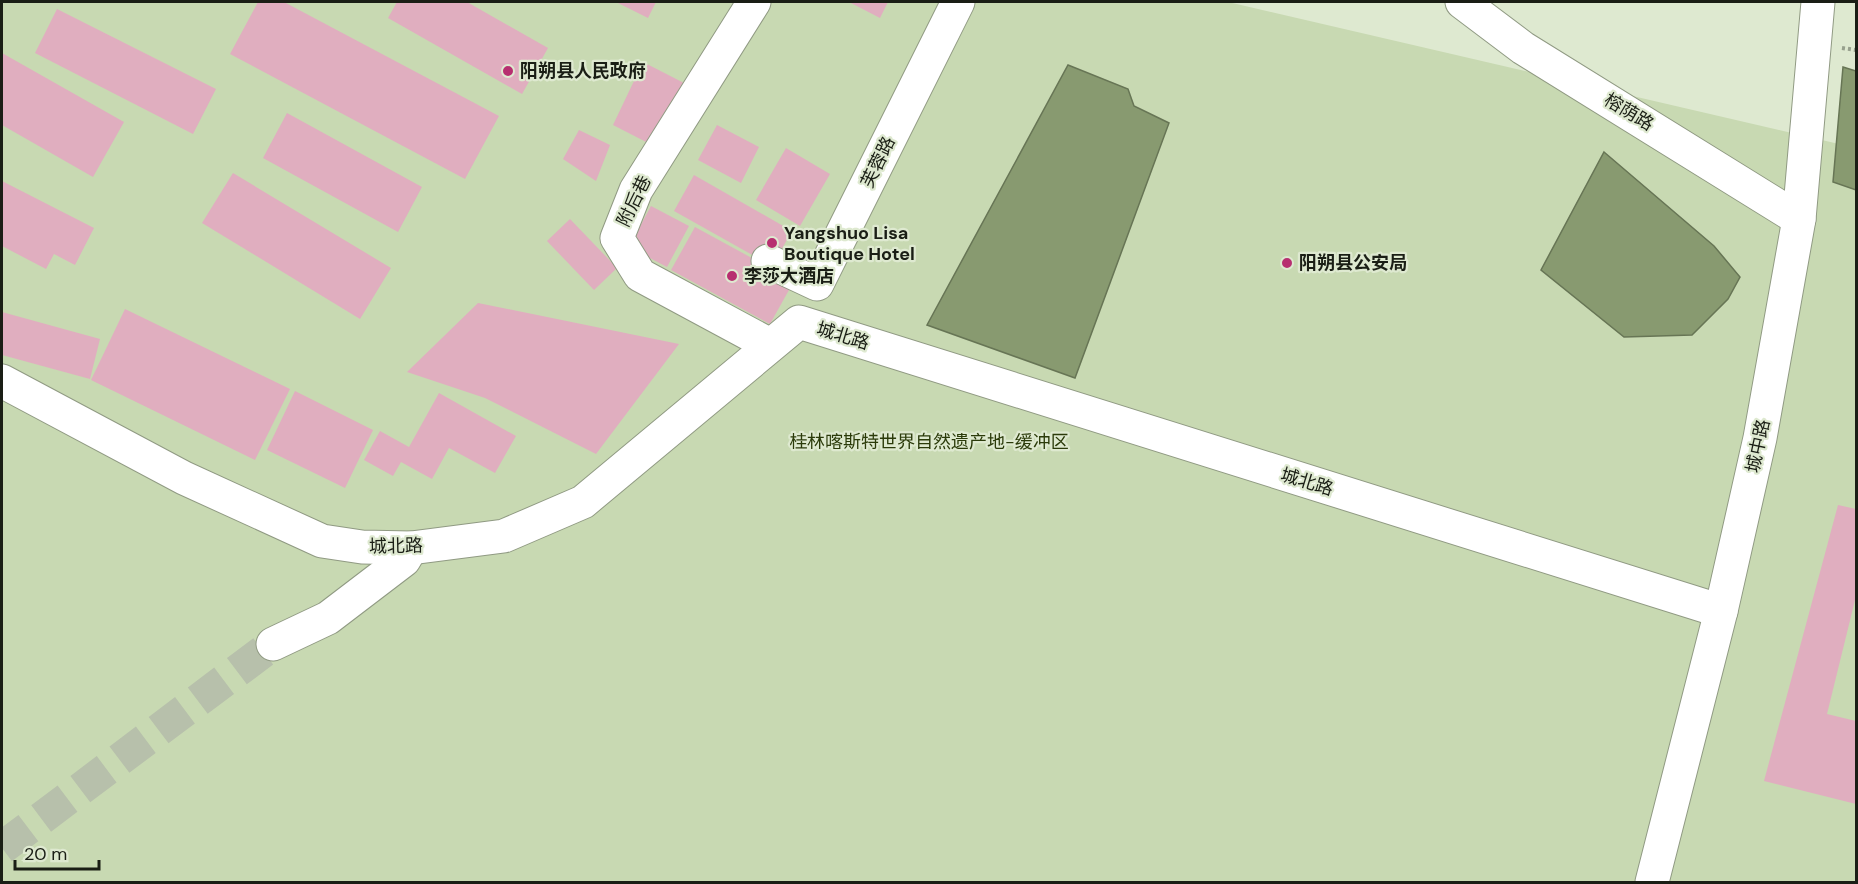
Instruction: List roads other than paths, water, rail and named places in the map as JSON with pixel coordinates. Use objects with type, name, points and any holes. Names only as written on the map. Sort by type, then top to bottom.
[{"type":"street","name":"附后巷","points":[[754,2],[636,190],[617,238],[640,275],[770,345]]},
{"type":"street","name":"芙蓉路","points":[[799,322],[958,2]]},
{"type":"street","name":"榕荫路","points":[[1462,2],[1523,48],[1645,121],[1799,219]]},
{"type":"street","name":"城中路","points":[[1652,882],[1721,612],[1760,438],[1799,219],[1818,2]]},
{"type":"street","points":[[768,261],[826,267]]},
{"type":"street","name":"城北路","points":[[2,381],[184,478],[322,541],[362,547],[411,548],[504,536],[582,502],[799,322],[1721,612]]},
{"type":"street","points":[[273,645],[328,618],[404,560],[411,548]]},
{"type":"tunnel","points":[[2,848],[273,644]]},
{"type":"place","name":"阳朔县人民政府","points":[[508,71]]},
{"type":"place","name":"Yangshuo Lisa Boutique Hotel","points":[[772,243]]},
{"type":"place","name":"阳朔县公安局","points":[[1287,263]]},
{"type":"place","name":"李莎大酒店","points":[[732,276]]},
{"type":"park label","name":"桂林喀斯特世界自然遗产地-缓冲区","points":[[929,442]]}]
